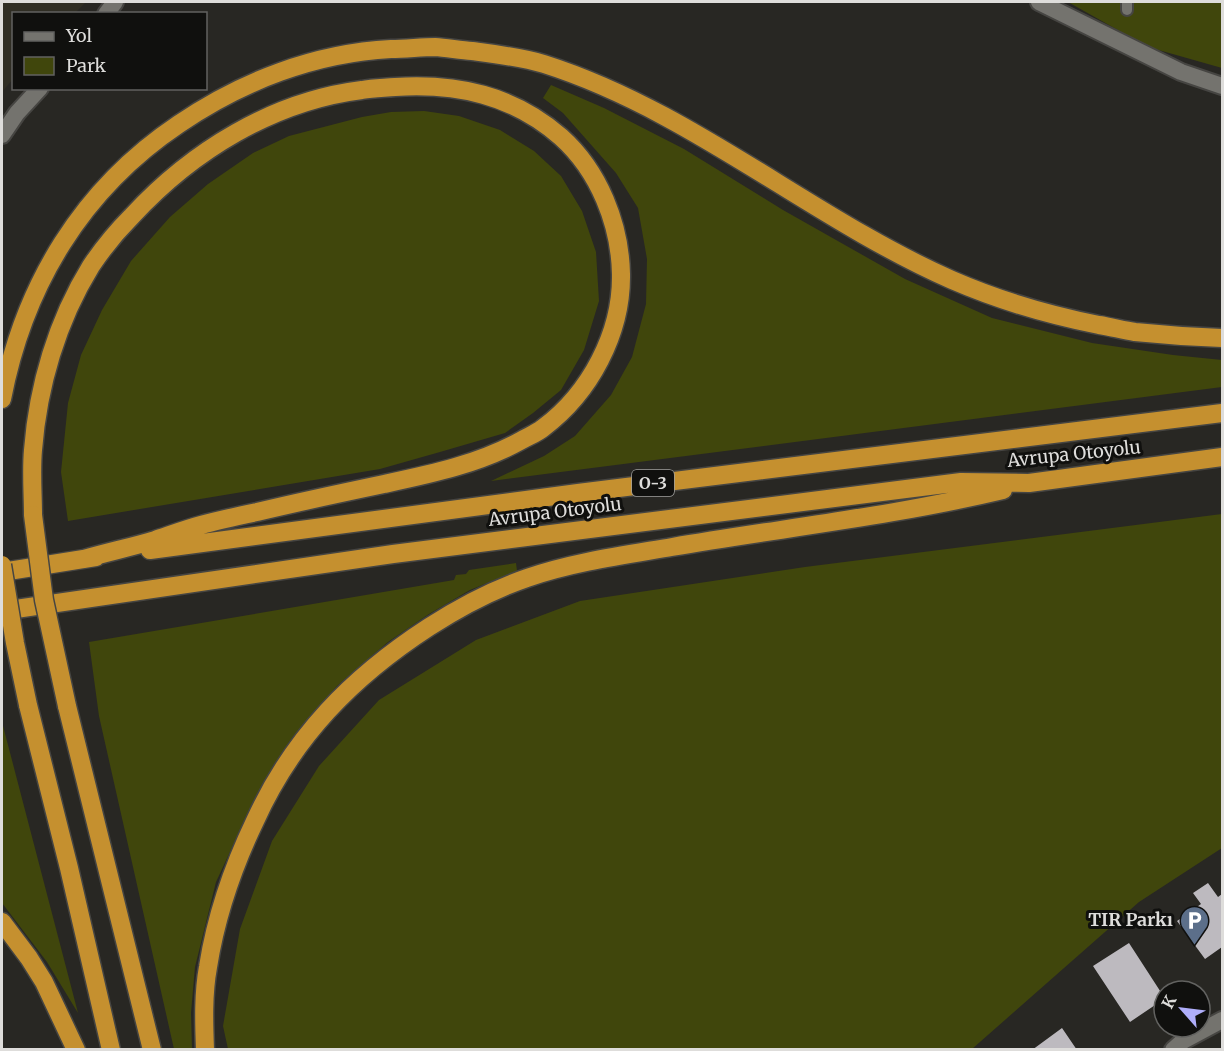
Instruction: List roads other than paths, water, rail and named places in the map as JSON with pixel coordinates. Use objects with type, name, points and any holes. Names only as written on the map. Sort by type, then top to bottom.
[{"type":"highway","points":[[2,399],[8,366],[24,316],[43,275],[66,235],[114,177],[155,140],[212,103],[256,81],[286,70],[344,55],[435,47],[495,54],[540,63],[590,81],[643,106],[713,144],[846,226],[893,251],[953,280],[1006,300],[1063,318],[1131,331],[1222,338]]},
{"type":"highway","points":[[84,559],[201,525],[460,467],[510,447],[542,429],[571,403],[588,380],[613,330],[621,295],[621,260],[605,200],[584,162],[572,147],[550,128],[522,109],[474,91],[408,86],[361,90],[303,104],[239,130],[194,159],[150,195],[115,234],[91,267],[67,313],[49,359],[38,406],[33,453],[33,515],[44,600],[67,706],[152,1050]]},
{"type":"highway","name":"Avrupa Otoyolu","points":[[2,572],[578,492],[1222,413]]},
{"type":"highway","name":"Avrupa Otoyolu","points":[[2,611],[382,555],[961,482],[1029,483],[1222,457]]},
{"type":"highway","points":[[205,1050],[207,968],[225,894],[237,858],[265,798],[294,752],[328,710],[361,677],[399,646],[484,594],[528,577],[609,558],[711,540],[908,510],[966,499],[1029,483]]},
{"type":"highway","points":[[2,565],[28,705],[111,1050]]},
{"type":"highway","points":[[2,922],[39,974],[76,1050]]},
{"type":"street","points":[[1039,2],[1181,72],[1222,86]]},
{"type":"street","points":[[2,135],[17,113],[38,90]]},
{"type":"street","points":[[1173,1050],[1184,1041],[1222,1020]]},
{"type":"place","name":"TIR Parkı","points":[[1194,946]]}]
